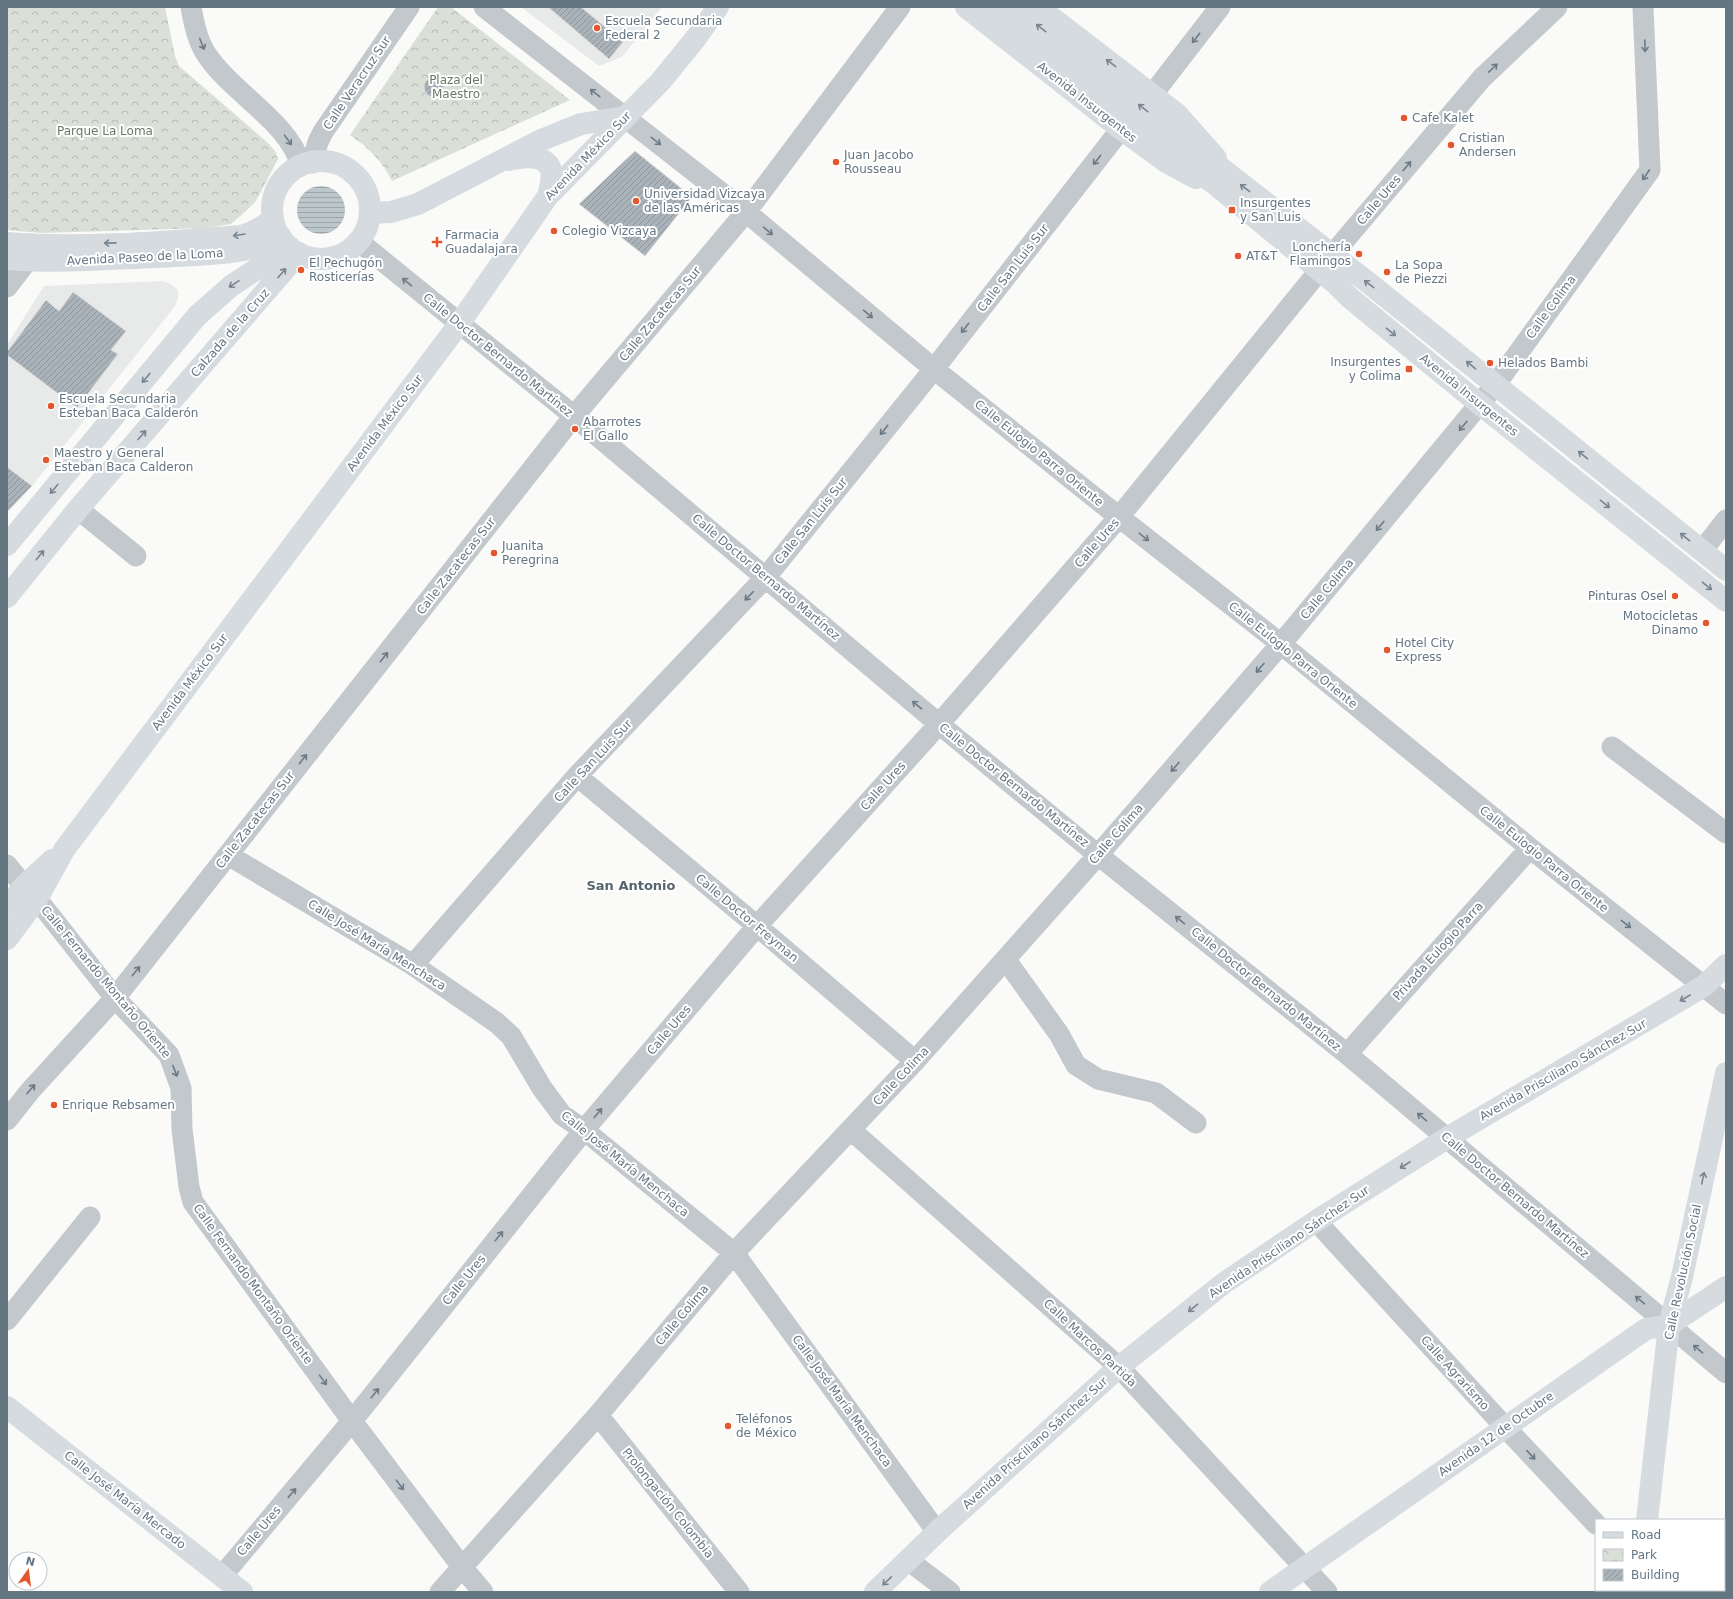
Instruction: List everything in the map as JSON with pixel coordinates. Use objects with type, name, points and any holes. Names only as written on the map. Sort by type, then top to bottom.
[{"type":"main road","name":"Avenida México Sur","points":[[7,939],[31,892],[459,324],[548,196],[661,80],[696,38],[718,7]]},
{"type":"main road","name":"Avenida Insurgentes","points":[[966,7],[1121,129],[1166,162],[1198,179],[1220,178]]},
{"type":"main road","name":"Avenida Insurgentes","points":[[989,7],[1154,139],[1220,178]]},
{"type":"main road","name":"Avenida Insurgentes","points":[[1014,7],[1220,178],[1326,263],[1496,384],[1726,570]]},
{"type":"main road","name":"Avenida Insurgentes","points":[[1038,7],[1177,114],[1211,151],[1220,178]]},
{"type":"main road","points":[[370,213],[391,212],[418,204],[539,141],[581,124],[626,117]]},
{"type":"main road","points":[[499,162],[520,157],[534,157],[542,160],[551,170],[548,196]]},
{"type":"main road","points":[[323,161],[340,164],[354,173],[365,187],[370,203],[370,213],[370,220],[364,234],[354,246],[341,255],[326,259],[310,258],[286,239],[272,213],[274,197],[280,183],[292,171],[306,164],[323,161]]},
{"type":"main road","name":"Avenida Paseo de la Loma","points":[[7,244],[25,255],[142,242],[242,236],[265,226],[286,239]]},
{"type":"main road","name":"Calzada de la Cruz","points":[[11,584],[78,509],[286,239]]},
{"type":"main road","name":"Calzada de la Cruz","points":[[7,545],[197,316],[286,239]]},
{"type":"main road","name":"Avenida Insurgentes","points":[[1326,263],[1336,284],[1350,298],[1480,405],[1726,601]]},
{"type":"main road","points":[[7,922],[64,850]]},
{"type":"main road","name":"Avenida México Sur","points":[[7,907],[31,892]]},
{"type":"main road","name":"Avenida Prisciliano Sánchez Sur","points":[[875,1592],[937,1532],[1119,1367],[1224,1283],[1316,1221],[1446,1138],[1704,986],[1726,965]]},
{"type":"main road","name":"Calle Revolución Social","points":[[1648,1519],[1669,1325],[1682,1277],[1726,1073]]},
{"type":"main road","name":"Avenida 12 de Octubre","points":[[1270,1592],[1305,1569],[1646,1329],[1669,1325],[1726,1287]]},
{"type":"main road","name":"Calle José María Mercado","points":[[7,1407],[242,1592]]},
{"type":"street","points":[[190,7],[193,21],[208,58],[219,72],[280,129],[306,164]]},
{"type":"street","name":"Calle Veracruz Sur","points":[[306,164],[323,132],[409,7]]},
{"type":"street","name":"Calle Eulogio Parra Oriente","points":[[484,7],[746,212],[934,369],[1281,644],[1530,848],[1726,1004]]},
{"type":"street","name":"Calle Zacatecas Sur","points":[[7,1120],[30,1091],[115,998],[574,416],[746,212],[900,7]]},
{"type":"street","points":[[1152,95],[1220,7]]},
{"type":"street","name":"Calle Ures","points":[[222,1576],[352,1421],[584,1130],[758,926],[939,724],[1119,517],[1326,263],[1482,78],[1557,7]]},
{"type":"street","name":"Calle Colima","points":[[440,1592],[598,1415],[734,1253],[915,1061],[1098,855],[1281,644],[1496,384],[1650,170],[1643,7]]},
{"type":"street","name":"Calle San Luis Sur","points":[[413,965],[577,776],[766,577],[934,369],[1121,129]]},
{"type":"street","name":"Calle Doctor Bernardo Martínez","points":[[358,241],[574,416],[939,724],[1098,855],[1347,1054],[1726,1373]]},
{"type":"street","points":[[7,287],[25,255]]},
{"type":"street","points":[[78,509],[136,556]]},
{"type":"street","points":[[1702,551],[1726,520]]},
{"type":"street","points":[[1612,747],[1726,833]]},
{"type":"street","name":"Calle Doctor Freyman","points":[[577,776],[758,926],[915,1061]]},
{"type":"street","name":"Privada Eulogio Parra","points":[[1347,1054],[1530,848]]},
{"type":"street","name":"Calle José María Menchaca","points":[[228,855],[413,965],[470,1003],[512,1036],[542,1088],[562,1115],[584,1130],[734,1253],[937,1532]]},
{"type":"street","name":"Calle Fernando Montaño Oriente","points":[[7,865],[31,892],[115,998],[169,1054],[181,1088],[182,1129],[189,1187],[193,1202],[352,1421],[462,1567],[483,1592]]},
{"type":"street","points":[[1006,960],[1059,1034],[1076,1066],[1098,1079],[1156,1093],[1196,1123]]},
{"type":"street","name":"Calle Marcos Partida","points":[[851,1130],[1119,1367],[1327,1592]]},
{"type":"street","points":[[7,1320],[90,1217]]},
{"type":"street","name":"Calle Agrarismo","points":[[1316,1221],[1595,1523]]},
{"type":"street","name":"Prolongación Colombia","points":[[598,1415],[738,1592]]},
{"type":"street","points":[[908,1560],[950,1592]]},
{"type":"shaded area","name":"Escuela Secundaria Federal 2","points":[[521,7],[662,7],[622,57],[599,66]]},
{"type":"shaded area","points":[[321,186],[330,188],[338,193],[343,201],[345,210],[343,219],[338,227],[330,232],[321,234],[312,232],[304,227],[299,219],[297,210],[299,201],[304,193],[312,188]]},
{"type":"shaded area","name":"Escuela Secundaria Esteban Baca Calderón","points":[[163,281],[171,284],[178,290],[178,298],[175,306],[32,486],[7,467],[7,345],[44,286]]},
{"type":"green space","name":"Parque La Loma","points":[[7,7],[165,7],[175,56],[179,66],[268,143],[275,151],[278,159],[256,201],[231,224],[207,228],[41,233],[7,230]]},
{"type":"green space","name":"Plaza del Maestro","points":[[438,7],[451,7],[570,100],[392,181],[384,167],[374,155],[350,135]]},
{"type":"building","points":[[548,7],[581,7],[623,42],[609,59]]},
{"type":"building","points":[[430,77],[438,77],[444,83],[444,91],[438,97],[430,97],[424,91],[424,83]]},
{"type":"building","name":"Universidad Vizcaya de las Américas","points":[[635,151],[692,197],[645,256],[579,204]]},
{"type":"building","points":[[73,292],[126,331],[111,350],[118,354],[77,408],[7,355],[7,352],[46,300],[59,311]]},
{"type":"building","points":[[7,467],[32,486],[7,512]]},
{"type":"place","name":"Escuela Secundaria Federal 2","points":[[597,28]]},
{"type":"place","name":"Cafe Kalet","points":[[1404,118]]},
{"type":"place","name":"Cristian Andersen","points":[[1451,145]]},
{"type":"place","name":"Juan Jacobo Rousseau","points":[[836,162]]},
{"type":"place","name":"Universidad Vizcaya de las Américas","points":[[636,201]]},
{"type":"place","name":"Insurgentes y San Luis","points":[[1232,210]]},
{"type":"place","name":"Colegio Vizcaya","points":[[554,231]]},
{"type":"place","name":"Farmacia Guadalajara","points":[[437,242]]},
{"type":"place","name":"Lonchería Flamingos","points":[[1359,254]]},
{"type":"place","name":"AT&T","points":[[1238,256]]},
{"type":"place","name":"El Pechugón Rosticerías","points":[[301,270]]},
{"type":"place","name":"La Sopa de Piezzi","points":[[1387,272]]},
{"type":"place","name":"Helados Bambi","points":[[1490,363]]},
{"type":"place","name":"Insurgentes y Colima","points":[[1409,369]]},
{"type":"place","name":"Escuela Secundaria Esteban Baca Calderón","points":[[51,406]]},
{"type":"place","name":"Abarrotes El Gallo","points":[[575,429]]},
{"type":"place","name":"Maestro y General Esteban Baca Calderon","points":[[46,460]]},
{"type":"place","name":"Juanita Peregrina","points":[[494,553]]},
{"type":"place","name":"Pinturas Osel","points":[[1675,596]]},
{"type":"place","name":"Motocicletas Dinamo","points":[[1706,623]]},
{"type":"place","name":"Hotel City Express","points":[[1387,650]]},
{"type":"place","name":"Enrique Rebsamen","points":[[54,1105]]},
{"type":"place","name":"Teléfonos de México","points":[[728,1426]]},
{"type":"district","name":"San Antonio","points":[[631,885]]}]
